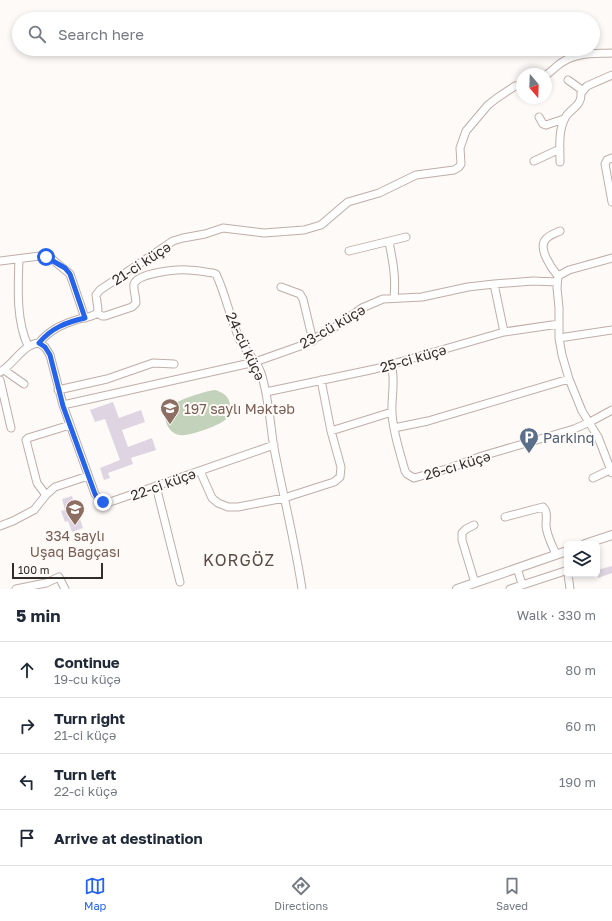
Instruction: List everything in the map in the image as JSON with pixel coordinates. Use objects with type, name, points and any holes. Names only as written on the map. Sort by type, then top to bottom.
[{"type":"main road","points":[[595,541],[612,535]]},
{"type":"main road","points":[[457,589],[564,552]]},
{"type":"street","points":[[600,53],[612,53]]},
{"type":"street","points":[[552,70],[561,63],[576,56]]},
{"type":"street","points":[[560,162],[560,132],[564,119],[580,102],[582,90],[587,86],[612,75]]},
{"type":"street","points":[[568,80],[582,90]]},
{"type":"street","name":"21-ci küçə","points":[[97,313],[98,309],[96,295],[100,290],[173,241],[205,234],[223,228],[264,233],[294,232],[308,229],[321,225],[348,202],[379,193],[416,176],[439,173],[459,167],[461,164],[460,148],[466,131],[488,105],[516,86]]},
{"type":"street","points":[[539,116],[546,125],[564,119]]},
{"type":"street","points":[[534,161],[560,149]]},
{"type":"street","points":[[612,158],[607,160],[605,164],[612,202]]},
{"type":"street","points":[[560,231],[547,237],[543,244],[549,265],[558,279],[560,308],[559,338],[562,355],[569,379],[582,411],[598,437],[612,470],[593,478]]},
{"type":"street","points":[[349,251],[406,237]]},
{"type":"street","points":[[389,242],[394,269],[394,298]]},
{"type":"street","points":[[0,261],[46,257],[65,268],[73,280],[85,318]]},
{"type":"street","name":"23-cü küçə","points":[[63,406],[255,362],[303,346],[335,327],[362,308],[383,300],[422,297],[468,287],[558,279],[569,270],[612,258]]},
{"type":"street","points":[[19,259],[19,304],[23,331],[28,346]]},
{"type":"street","name":"24-cü küçə","points":[[97,313],[105,316],[135,306],[136,300],[134,285],[136,282],[151,275],[166,271],[188,270],[216,274],[233,324],[245,349],[255,362],[261,374],[266,392],[274,445],[302,589]]},
{"type":"street","points":[[494,284],[504,332]]},
{"type":"street","points":[[281,287],[300,294],[313,341]]},
{"type":"street","points":[[24,384],[2,371],[28,346],[34,343],[39,343],[54,329],[97,313]]},
{"type":"street","name":"25-ci küçə","points":[[266,392],[391,364],[504,332],[559,324]]},
{"type":"street","points":[[559,338],[612,330]]},
{"type":"street","name":"22-ci küçə","points":[[39,343],[45,347],[50,355],[63,406],[88,476],[95,494],[98,499],[103,502],[113,502],[274,445]]},
{"type":"street","points":[[58,390],[107,379],[153,363],[174,364]]},
{"type":"street","name":"26-cı küçə","points":[[391,364],[393,374],[392,412],[394,428],[405,471],[414,478],[450,468],[482,456],[551,437],[590,422],[612,410]]},
{"type":"street","points":[[394,428],[428,421],[569,379]]},
{"type":"street","points":[[0,380],[11,428]]},
{"type":"street","points":[[200,471],[212,498],[218,503],[228,507],[238,508],[284,498],[334,482],[340,477],[341,468],[331,431],[321,380]]},
{"type":"street","points":[[331,431],[392,412]]},
{"type":"street","points":[[46,495],[38,482],[26,440],[28,438],[70,425]]},
{"type":"street","points":[[0,526],[34,510],[46,495],[55,487],[88,476]]},
{"type":"street","points":[[156,486],[180,582]]},
{"type":"street","points":[[505,517],[543,507],[546,508],[546,527],[556,554]]},
{"type":"street","points":[[474,525],[462,533],[462,540],[475,583]]},
{"type":"street","points":[[517,568],[522,584]]},
{"type":"street","points":[[510,589],[564,571]]},
{"type":"street","points":[[16,589],[46,583],[59,577],[65,589]]},
{"type":"street","points":[[568,577],[570,589]]},
{"type":"green space","points":[[215,390],[225,395],[229,401],[230,413],[224,421],[208,429],[185,435],[180,435],[171,430],[166,421],[166,416],[167,411],[173,404],[198,394]]},
{"type":"building","points":[[113,402],[119,418],[141,410],[145,422],[122,430],[128,447],[152,438],[156,450],[131,458],[133,464],[108,473],[110,478],[104,480],[100,468],[120,460],[105,419],[95,422],[90,410]]},
{"type":"building","points":[[72,496],[83,528],[72,532],[68,521],[65,522],[61,511],[65,510],[62,499]]},
{"type":"building","points":[[612,566],[612,573],[598,578],[600,577],[600,569]]},
{"type":"place","name":"197 saylı Məktəb","points":[[170,425]]},
{"type":"place","name":"Parkinq","points":[[529,454]]},
{"type":"place","name":"334 saylı Uşaq Bağçası","points":[[75,526]]},
{"type":"district","name":"KORGÖZ","points":[[239,560]]},
{"type":"route","points":[[46,257],[65,268],[70,274],[85,318],[64,324],[54,329],[39,343],[45,347],[50,355],[58,390],[70,425],[95,494],[98,499],[103,502]]}]
